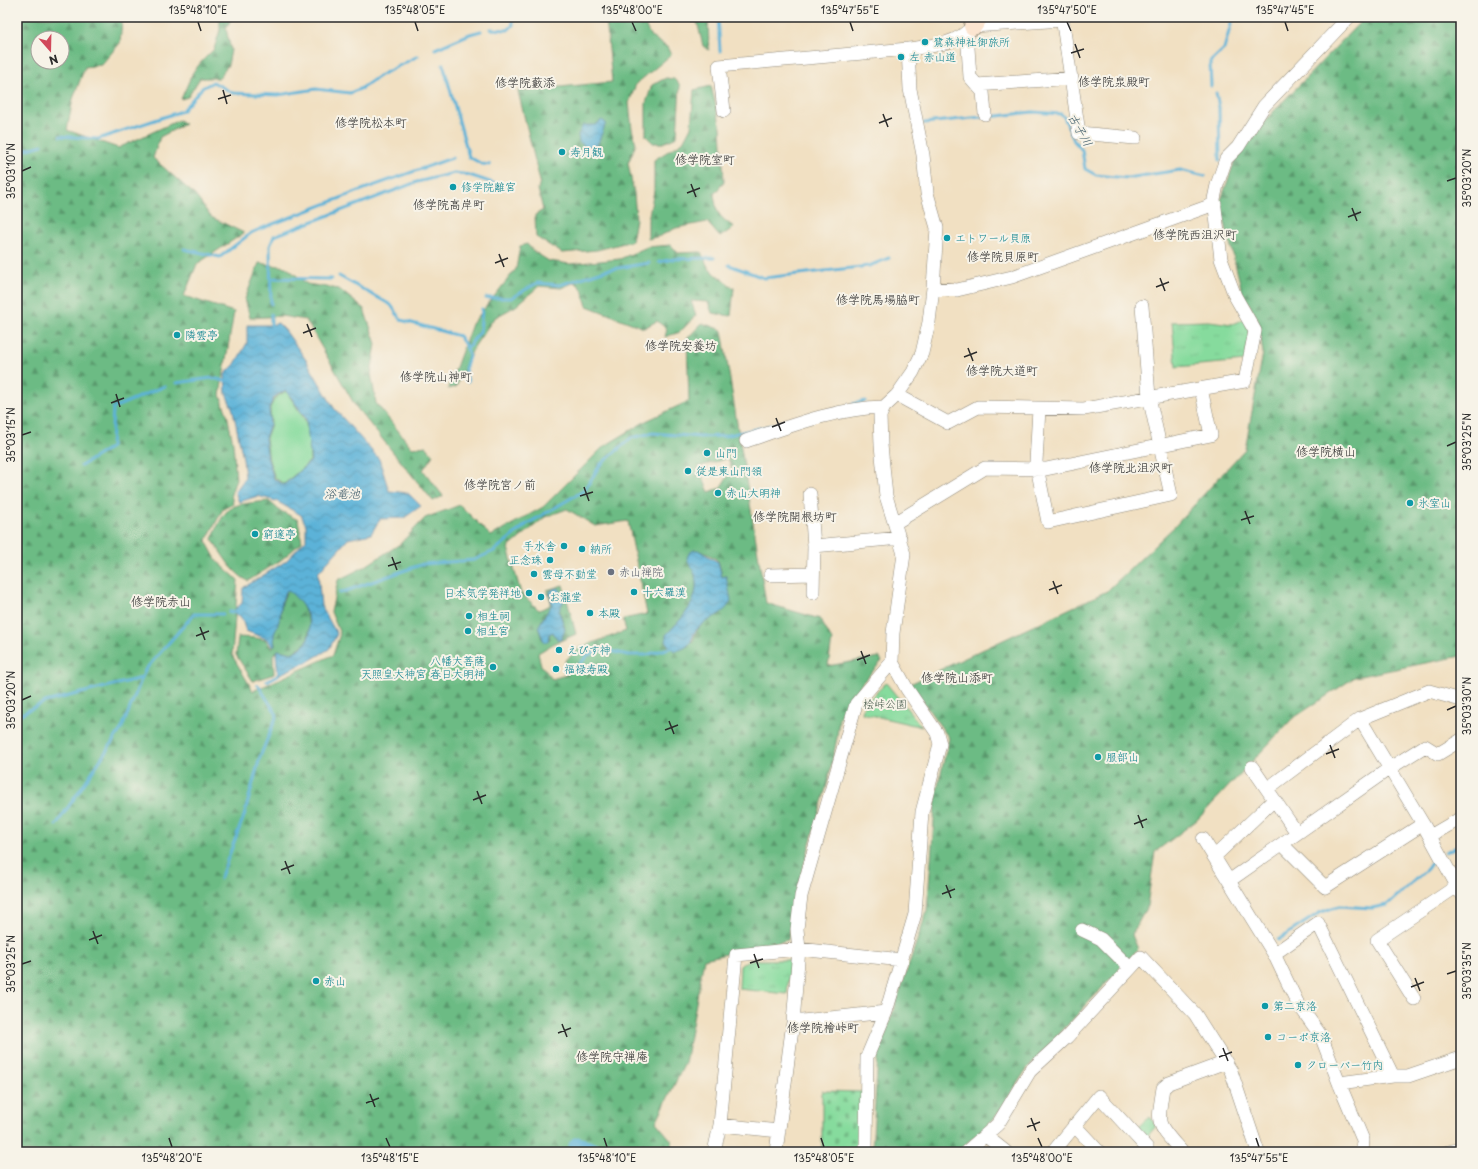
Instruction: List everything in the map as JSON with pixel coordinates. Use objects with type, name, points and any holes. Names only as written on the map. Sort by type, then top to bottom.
[{"type":"street","points":[[898,395],[948,423],[978,407],[1084,409],[1245,381],[1255,331],[1235,296],[1221,259],[1215,204],[1217,185],[1226,159],[1238,147],[1264,106],[1349,17]]},
{"type":"street","points":[[724,111],[719,66],[935,46],[957,40],[973,25],[1062,19],[1079,133],[1135,138]]},
{"type":"street","points":[[973,25],[970,77],[983,92],[985,114]]},
{"type":"street","points":[[866,1152],[867,1057],[886,1012],[915,914],[922,812],[940,744],[937,733],[907,689],[892,662],[893,633],[904,563],[904,554],[886,496],[880,416],[884,407],[898,395],[913,372],[922,353],[929,322],[933,288],[937,228],[927,193],[923,156],[910,89],[908,49]]},
{"type":"street","points":[[977,85],[1072,78]]},
{"type":"street","points":[[933,288],[957,290],[1012,278],[1215,204]]},
{"type":"street","points":[[1039,409],[1036,462],[1048,522],[1171,495],[1150,398],[1142,306]]},
{"type":"street","points":[[895,523],[985,468],[1046,469],[1160,447],[1211,435],[1201,389]]},
{"type":"street","points":[[746,441],[792,426],[852,410],[884,407]]},
{"type":"street","points":[[810,494],[814,546],[812,574],[813,593]]},
{"type":"street","points":[[814,546],[900,538]]},
{"type":"street","points":[[770,574],[812,574]]},
{"type":"street","points":[[776,1152],[780,1131],[793,1022],[799,949],[797,928],[801,896],[856,704],[892,662]]},
{"type":"street","points":[[1214,857],[1271,795],[1360,719],[1429,691],[1461,700]]},
{"type":"street","points":[[1360,719],[1424,824],[1459,889],[1377,940],[1414,1000]]},
{"type":"street","points":[[1229,881],[1390,768],[1425,746],[1438,754],[1461,740]]},
{"type":"street","points":[[1252,767],[1297,833]]},
{"type":"street","points":[[1430,836],[1461,818]]},
{"type":"street","points":[[1282,844],[1325,887],[1424,824]]},
{"type":"street","points":[[1203,839],[1274,954],[1296,1002],[1321,1036],[1363,1140],[1362,1152]]},
{"type":"street","points":[[1274,954],[1318,923],[1393,1076]]},
{"type":"street","points":[[1082,930],[1101,938],[1130,968]]},
{"type":"street","points":[[714,1152],[720,1125],[736,956],[799,949],[902,960]]},
{"type":"street","points":[[966,1152],[998,1124],[1030,1071],[1067,1037],[1141,958],[1195,1014],[1226,1062],[1231,1072],[1258,1152]]},
{"type":"street","points":[[793,1022],[886,1012]]},
{"type":"street","points":[[1339,1083],[1393,1076],[1408,1076],[1461,1058]]},
{"type":"street","points":[[1182,1152],[1160,1127],[1158,1118],[1163,1088],[1169,1083],[1226,1062]]},
{"type":"street","points":[[1052,1152],[1099,1096],[1146,1150],[1160,1127]]},
{"type":"street","points":[[720,1125],[780,1131]]},
{"type":"street","points":[[1074,1125],[1099,1152]]},
{"type":"street","points":[[986,1136],[1006,1152]]},
{"type":"street","points":[[1448,1152],[1461,1149]]},
{"type":"green space","points":[[17,17],[128,17],[122,21],[120,43],[101,65],[85,67],[73,99],[67,130],[118,148],[179,120],[185,124],[160,137],[153,158],[195,195],[211,217],[244,233],[197,264],[184,296],[234,312],[220,395],[227,414],[233,443],[236,479],[231,494],[233,504],[223,509],[206,541],[217,561],[238,580],[232,655],[253,691],[333,655],[340,634],[331,612],[338,580],[364,567],[400,544],[425,518],[460,505],[491,536],[543,507],[603,447],[646,421],[689,401],[687,339],[702,323],[722,330],[766,603],[820,619],[832,640],[828,666],[879,657],[882,661],[862,683],[839,718],[837,738],[828,781],[799,882],[788,940],[704,959],[685,1063],[656,1122],[672,1141],[671,1152],[17,1152]],"holes":[[[728,458],[732,470],[720,488],[709,492],[698,467]],[[567,509],[595,526],[628,521],[647,614],[623,619],[626,631],[581,647],[565,661],[566,675],[552,679],[541,665],[538,653],[553,644],[576,634],[563,585],[547,590],[551,602],[549,606],[539,610],[521,593],[508,548],[545,517]],[[697,550],[713,557],[718,561],[722,577],[726,576],[719,614],[702,624],[696,632],[693,641],[670,648],[667,644],[666,635],[687,611],[696,590],[692,552]],[[549,592],[563,603],[559,609],[565,629],[562,639],[557,639],[553,632],[549,634],[550,639],[542,639],[538,627],[552,604]]]},
{"type":"green space","points":[[220,17],[232,17],[226,29],[231,50],[228,65],[219,78],[200,78],[188,97],[181,99],[193,72],[214,49],[220,30]]},
{"type":"green space","points":[[606,17],[643,17],[642,19],[651,37],[667,47],[671,55],[636,84],[629,103],[632,129],[636,144],[628,163],[634,193],[636,219],[632,241],[597,250],[562,253],[536,237],[535,215],[543,210],[538,189],[540,181],[518,91],[612,82]]},
{"type":"green space","points":[[696,17],[708,17],[709,50],[703,46]]},
{"type":"green space","points":[[1365,17],[1461,17],[1461,656],[1355,677],[1292,719],[1197,820],[1155,852],[1147,906],[1132,935],[1138,949],[1026,1070],[995,1118],[957,1152],[872,1152],[878,1056],[927,911],[936,795],[949,738],[910,684],[1107,591],[1176,525],[1245,449],[1263,353],[1258,320],[1242,291],[1220,203],[1234,163],[1271,114]]},
{"type":"green space","points":[[666,78],[674,79],[680,85],[677,137],[663,143],[653,143],[646,136],[646,103],[652,85]]},
{"type":"green space","points":[[711,86],[721,128],[724,182],[714,194],[715,201],[717,210],[721,217],[734,227],[720,237],[707,222],[676,228],[660,236],[648,239],[648,220],[654,191],[654,160],[683,142],[691,127],[694,90]]},
{"type":"green space","points":[[527,244],[533,251],[549,261],[570,264],[620,259],[647,247],[671,245],[678,253],[701,252],[709,269],[734,288],[731,316],[712,313],[708,302],[691,301],[696,315],[680,332],[665,337],[667,329],[657,321],[644,328],[587,306],[582,289],[575,282],[561,288],[539,286],[516,306],[494,318],[474,347],[456,387],[448,389],[472,324],[516,269],[520,246]]},
{"type":"green space","points":[[259,263],[286,267],[307,284],[339,289],[364,309],[376,344],[371,374],[376,403],[412,448],[426,446],[433,455],[423,470],[443,496],[433,501],[356,407],[306,320],[281,316],[250,318],[245,299]]},
{"type":"green space","points":[[1245,319],[1249,332],[1245,361],[1176,367],[1172,322],[1209,321],[1232,324]]},
{"type":"green space","points":[[286,391],[305,420],[309,437],[310,461],[284,484],[275,478],[269,460],[266,438],[271,424],[270,408],[275,398]]},
{"type":"green space","points":[[269,501],[279,510],[298,520],[302,542],[281,560],[248,581],[242,578],[232,568],[212,539],[222,518],[232,508],[246,503]]},
{"type":"green space","points":[[288,590],[301,601],[310,626],[307,642],[292,653],[278,650],[273,655],[274,674],[253,681],[236,655],[238,637],[266,640],[272,649],[275,645],[274,635],[279,620],[282,602]]},
{"type":"green space","name":"桧峠公園","points":[[886,683],[922,727],[862,713],[864,705]]},
{"type":"green space","points":[[748,960],[790,960],[787,994],[739,989],[740,966]]},
{"type":"green space","points":[[822,1091],[864,1092],[865,1152],[822,1152]]},
{"type":"green space","points":[[1150,1117],[1156,1126],[1146,1138],[1138,1128]]},
{"type":"water","points":[[602,120],[606,123],[597,146],[586,147],[579,142],[578,135],[583,125],[595,125]]},
{"type":"water","name":"浴竜池","points":[[278,323],[285,330],[306,360],[334,408],[379,459],[389,491],[408,493],[421,506],[404,518],[380,519],[371,534],[348,539],[318,573],[321,606],[337,634],[329,649],[309,661],[278,675],[276,654],[278,650],[292,653],[306,643],[309,634],[309,620],[306,612],[298,600],[287,590],[282,602],[279,621],[274,635],[275,645],[273,647],[267,639],[246,631],[241,617],[232,612],[242,603],[243,588],[286,561],[306,540],[306,525],[301,515],[276,501],[258,496],[239,502],[235,492],[245,478],[243,459],[233,410],[226,394],[225,374],[235,364],[247,343],[247,325],[271,325]],"holes":[[[286,390],[306,419],[311,461],[284,485],[274,479],[268,460],[265,438],[270,424],[269,408],[274,397]]]},
{"type":"water","points":[[694,550],[698,550],[718,562],[722,577],[726,576],[731,600],[726,609],[702,624],[695,631],[687,647],[676,651],[668,645],[666,635],[684,615],[693,601],[696,584],[695,575],[687,558],[689,553]]},
{"type":"water","points":[[556,588],[560,589],[564,600],[559,611],[565,629],[561,640],[557,639],[553,632],[549,634],[548,642],[544,642],[538,627],[552,604],[550,591]]},
{"type":"waterway","points":[[490,29],[508,30],[513,25],[512,17]]},
{"type":"waterway","points":[[718,17],[720,51]]},
{"type":"waterway","name":"古子川","points":[[1211,86],[1210,62],[1224,49],[1233,17]]},
{"type":"waterway","points":[[435,49],[470,34],[481,31]]},
{"type":"waterway","points":[[60,136],[98,139],[182,111],[202,88],[213,82],[233,93],[278,95],[316,89],[350,93],[362,88],[379,76],[418,56]]},
{"type":"waterway","points":[[443,64],[469,157],[482,164],[490,165]]},
{"type":"waterway","name":"古子川","points":[[1216,93],[1219,107],[1220,160]]},
{"type":"waterway","name":"古子川","points":[[988,117],[1033,112],[1061,114],[1064,117],[1074,141],[1082,150],[1085,169],[1096,175],[1127,178],[1180,170],[1205,176]]},
{"type":"waterway","name":"古子川","points":[[924,123],[982,117]]},
{"type":"waterway","points":[[17,157],[25,150],[42,145]]},
{"type":"waterway","points":[[184,249],[220,257],[251,233],[260,229],[367,188],[452,158]]},
{"type":"waterway","points":[[271,304],[270,246],[274,236],[417,182],[454,173],[469,175],[505,187]]},
{"type":"waterway","points":[[659,262],[674,259],[714,258]]},
{"type":"waterway","points":[[729,265],[764,278],[869,266],[889,258]]},
{"type":"waterway","points":[[486,298],[511,298],[537,283],[560,285],[606,270],[649,263]]},
{"type":"waterway","points":[[339,276],[391,305],[401,320],[459,336],[467,348],[480,332],[482,309]]},
{"type":"waterway","points":[[270,278],[332,279]]},
{"type":"waterway","points":[[271,314],[271,325]]},
{"type":"waterway","points":[[467,348],[469,356],[465,369],[468,382]]},
{"type":"waterway","points":[[176,383],[212,378],[225,381]]},
{"type":"waterway","points":[[81,466],[111,447],[113,408],[165,386]]},
{"type":"waterway","points":[[853,404],[865,401]]},
{"type":"waterway","points":[[340,593],[423,564],[474,560],[494,551],[527,524],[585,490],[600,465],[631,438],[652,433],[701,437],[724,436],[774,425]]},
{"type":"waterway","points":[[56,825],[122,728],[145,670],[194,614],[223,614]]},
{"type":"waterway","points":[[565,671],[578,666],[588,655],[602,649],[628,655],[646,655],[670,648]]},
{"type":"waterway","points":[[267,681],[278,675]]},
{"type":"waterway","points":[[17,716],[45,702],[142,678]]},
{"type":"waterway","points":[[220,879],[244,816],[260,757],[277,715],[258,685]]},
{"type":"waterway","points":[[1445,852],[1461,845]]},
{"type":"waterway","points":[[1278,940],[1319,913],[1332,908],[1340,906],[1372,908],[1387,905],[1427,869],[1436,856]]},
{"type":"waterway","points":[[578,1146],[592,1152]]},
{"type":"place","name":"鷺森神社御旅所","points":[[925,42]]},
{"type":"place","name":"左 赤山道","points":[[901,57]]},
{"type":"place","name":"寿月観","points":[[562,152]]},
{"type":"place","name":"修学院離宮","points":[[453,187]]},
{"type":"place","name":"エトワール貝原","points":[[947,238]]},
{"type":"place","name":"隣雲亭","points":[[177,335]]},
{"type":"place","name":"山門","points":[[707,453]]},
{"type":"place","name":"従是東山門領","points":[[688,471]]},
{"type":"place","name":"赤山大明神","points":[[718,493]]},
{"type":"place","name":"氷室山","points":[[1410,503]]},
{"type":"place","name":"窮邃亭","points":[[255,534]]},
{"type":"place","name":"手水舎","points":[[564,546]]},
{"type":"place","name":"納所","points":[[582,549]]},
{"type":"place","name":"正念珠","points":[[550,560]]},
{"type":"place","name":"赤山禅院","points":[[611,572]]},
{"type":"place","name":"雲母不動堂","points":[[534,574]]},
{"type":"place","name":"十六羅漢","points":[[634,592]]},
{"type":"place","name":"日本気学発祥地","points":[[529,593]]},
{"type":"place","name":"お瀧堂","points":[[541,597]]},
{"type":"place","name":"本殿","points":[[590,613]]},
{"type":"place","name":"相生祠","points":[[469,616]]},
{"type":"place","name":"相生宮","points":[[468,631]]},
{"type":"place","name":"えびす神","points":[[559,650]]},
{"type":"place","name":"八幡大菩薩 天照皇大神宮 春日大明神","points":[[493,667]]},
{"type":"place","name":"福禄寿殿","points":[[556,669]]},
{"type":"place","name":"服部山","points":[[1098,757]]},
{"type":"place","name":"赤山","points":[[316,981]]},
{"type":"place","name":"第二京洛","points":[[1265,1006]]},
{"type":"place","name":"コーポ京洛","points":[[1268,1037]]},
{"type":"place","name":"クローバー竹内","points":[[1298,1065]]},
{"type":"district","name":"修学院泉殿町","points":[[1114,82]]},
{"type":"district","name":"修学院藪添","points":[[525,83]]},
{"type":"district","name":"修学院松本町","points":[[371,123]]},
{"type":"district","name":"修学院室町","points":[[705,160]]},
{"type":"district","name":"修学院高岸町","points":[[449,205]]},
{"type":"district","name":"修学院西沮沢町","points":[[1195,235]]},
{"type":"district","name":"修学院貝原町","points":[[1003,257]]},
{"type":"district","name":"修学院馬場脇町","points":[[878,300]]},
{"type":"district","name":"修学院安養坊","points":[[681,346]]},
{"type":"district","name":"修学院大道町","points":[[1002,371]]},
{"type":"district","name":"修学院山神町","points":[[436,377]]},
{"type":"district","name":"修学院横山","points":[[1326,452]]},
{"type":"district","name":"修学院北沮沢町","points":[[1131,468]]},
{"type":"district","name":"修学院宮ノ前","points":[[500,485]]},
{"type":"district","name":"修学院開根坊町","points":[[795,517]]},
{"type":"district","name":"修学院赤山","points":[[161,602]]},
{"type":"district","name":"修学院山添町","points":[[957,678]]},
{"type":"district","name":"修学院檜峠町","points":[[823,1028]]},
{"type":"district","name":"修学院守禅庵","points":[[612,1057]]}]
